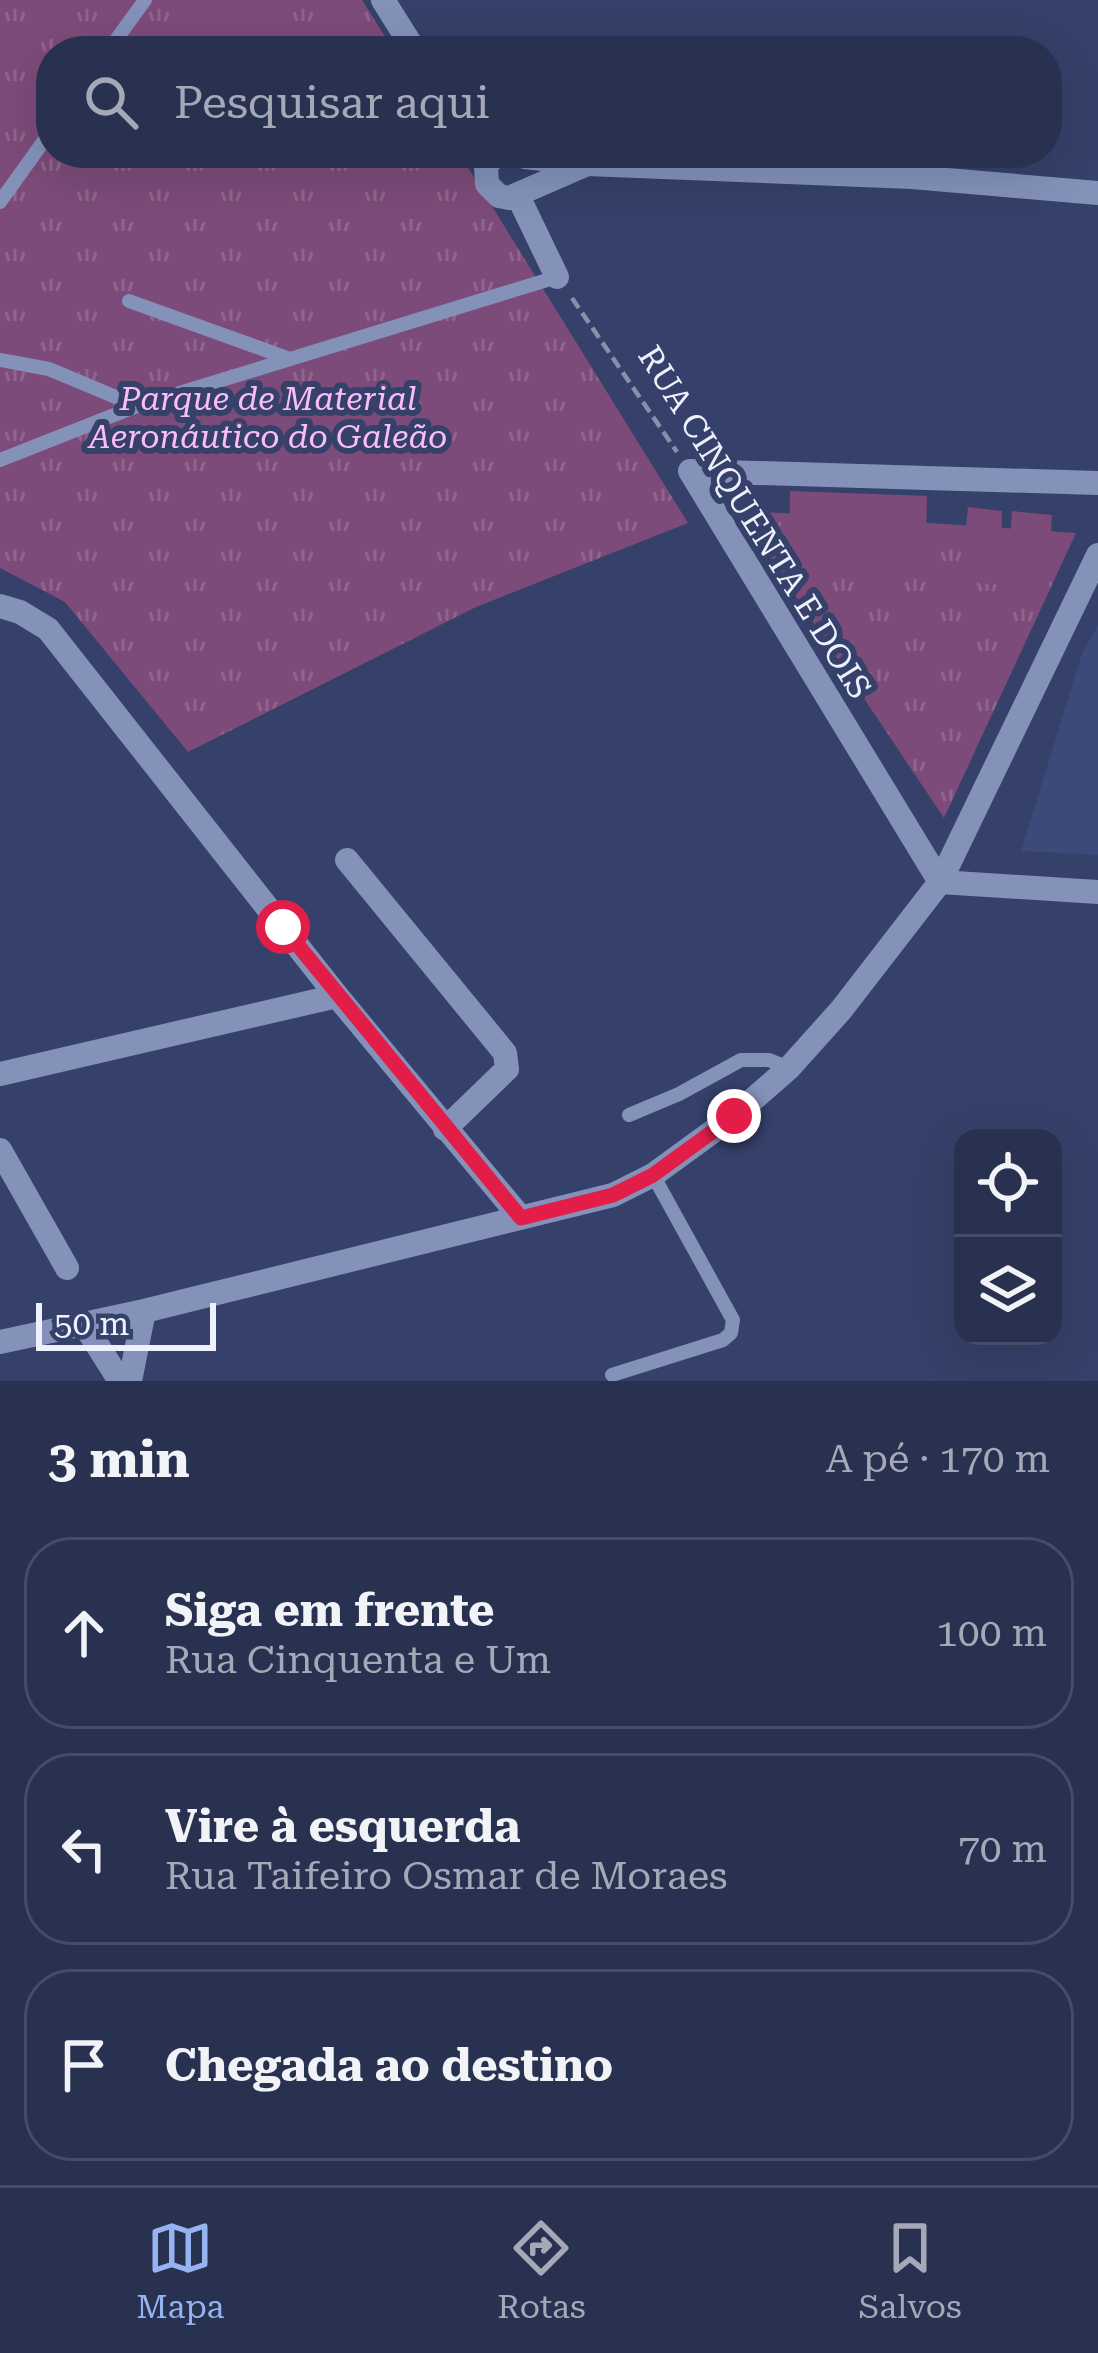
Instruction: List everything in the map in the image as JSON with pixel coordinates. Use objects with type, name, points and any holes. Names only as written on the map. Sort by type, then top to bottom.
[{"type":"street","points":[[383,0],[406,36]]},
{"type":"street","points":[[488,168],[492,191],[499,196],[522,194],[578,168]]},
{"type":"street","points":[[529,168],[532,174],[522,194],[557,277]]},
{"type":"street","points":[[687,168],[911,177],[1098,194]]},
{"type":"street","points":[[690,471],[1098,483]]},
{"type":"street","name":"RUA CINQUENTA E DOIS","points":[[690,471],[940,882]]},
{"type":"street","points":[[0,1342],[613,1195],[653,1175],[734,1116],[788,1068],[841,1010],[940,882],[1098,554]]},
{"type":"street","points":[[0,606],[48,629],[337,997],[521,1218]]},
{"type":"street","points":[[347,860],[505,1053],[507,1069],[498,1082],[446,1129]]},
{"type":"street","points":[[940,882],[1098,892]]},
{"type":"street","points":[[0,1074],[337,997]]},
{"type":"street","points":[[0,1150],[68,1268]]},
{"type":"street","points":[[130,1381],[144,1311]]},
{"type":"street","points":[[84,1324],[120,1381]]},
{"type":"lane","points":[[119,36],[145,0]]},
{"type":"lane","points":[[0,202],[36,152]]},
{"type":"lane","points":[[0,460],[136,406],[557,277]]},
{"type":"lane","points":[[129,301],[290,359]]},
{"type":"lane","points":[[0,360],[50,369],[136,406]]},
{"type":"lane","points":[[629,1115],[741,1060],[769,1060],[788,1068]]},
{"type":"lane","points":[[613,1375],[723,1340],[733,1321],[653,1175]]},
{"type":"path","name":"RUA CINQUENTA E DOIS","points":[[557,277],[690,471]]},
{"type":"shaded area","points":[[1098,625],[1098,855],[1021,851],[1082,654]]},
{"type":"green space","name":"Parque de Material Aeronáutico do Galeão","points":[[0,0],[362,0],[385,36],[36,36],[36,168],[468,168],[688,523],[476,607],[188,752],[65,602],[0,568]]},
{"type":"green space","points":[[194,0],[265,0],[238,36],[203,36],[180,19]]},
{"type":"green space","points":[[790,491],[927,496],[925,576],[789,566]]},
{"type":"green space","points":[[968,507],[1002,511],[1000,585],[961,581]]},
{"type":"green space","points":[[738,510],[1076,533],[944,818]]},
{"type":"green space","points":[[1012,511],[1052,515],[1047,589],[1007,584]]},
{"type":"route","points":[[283,927],[521,1218],[613,1195],[653,1175],[734,1116]]}]
